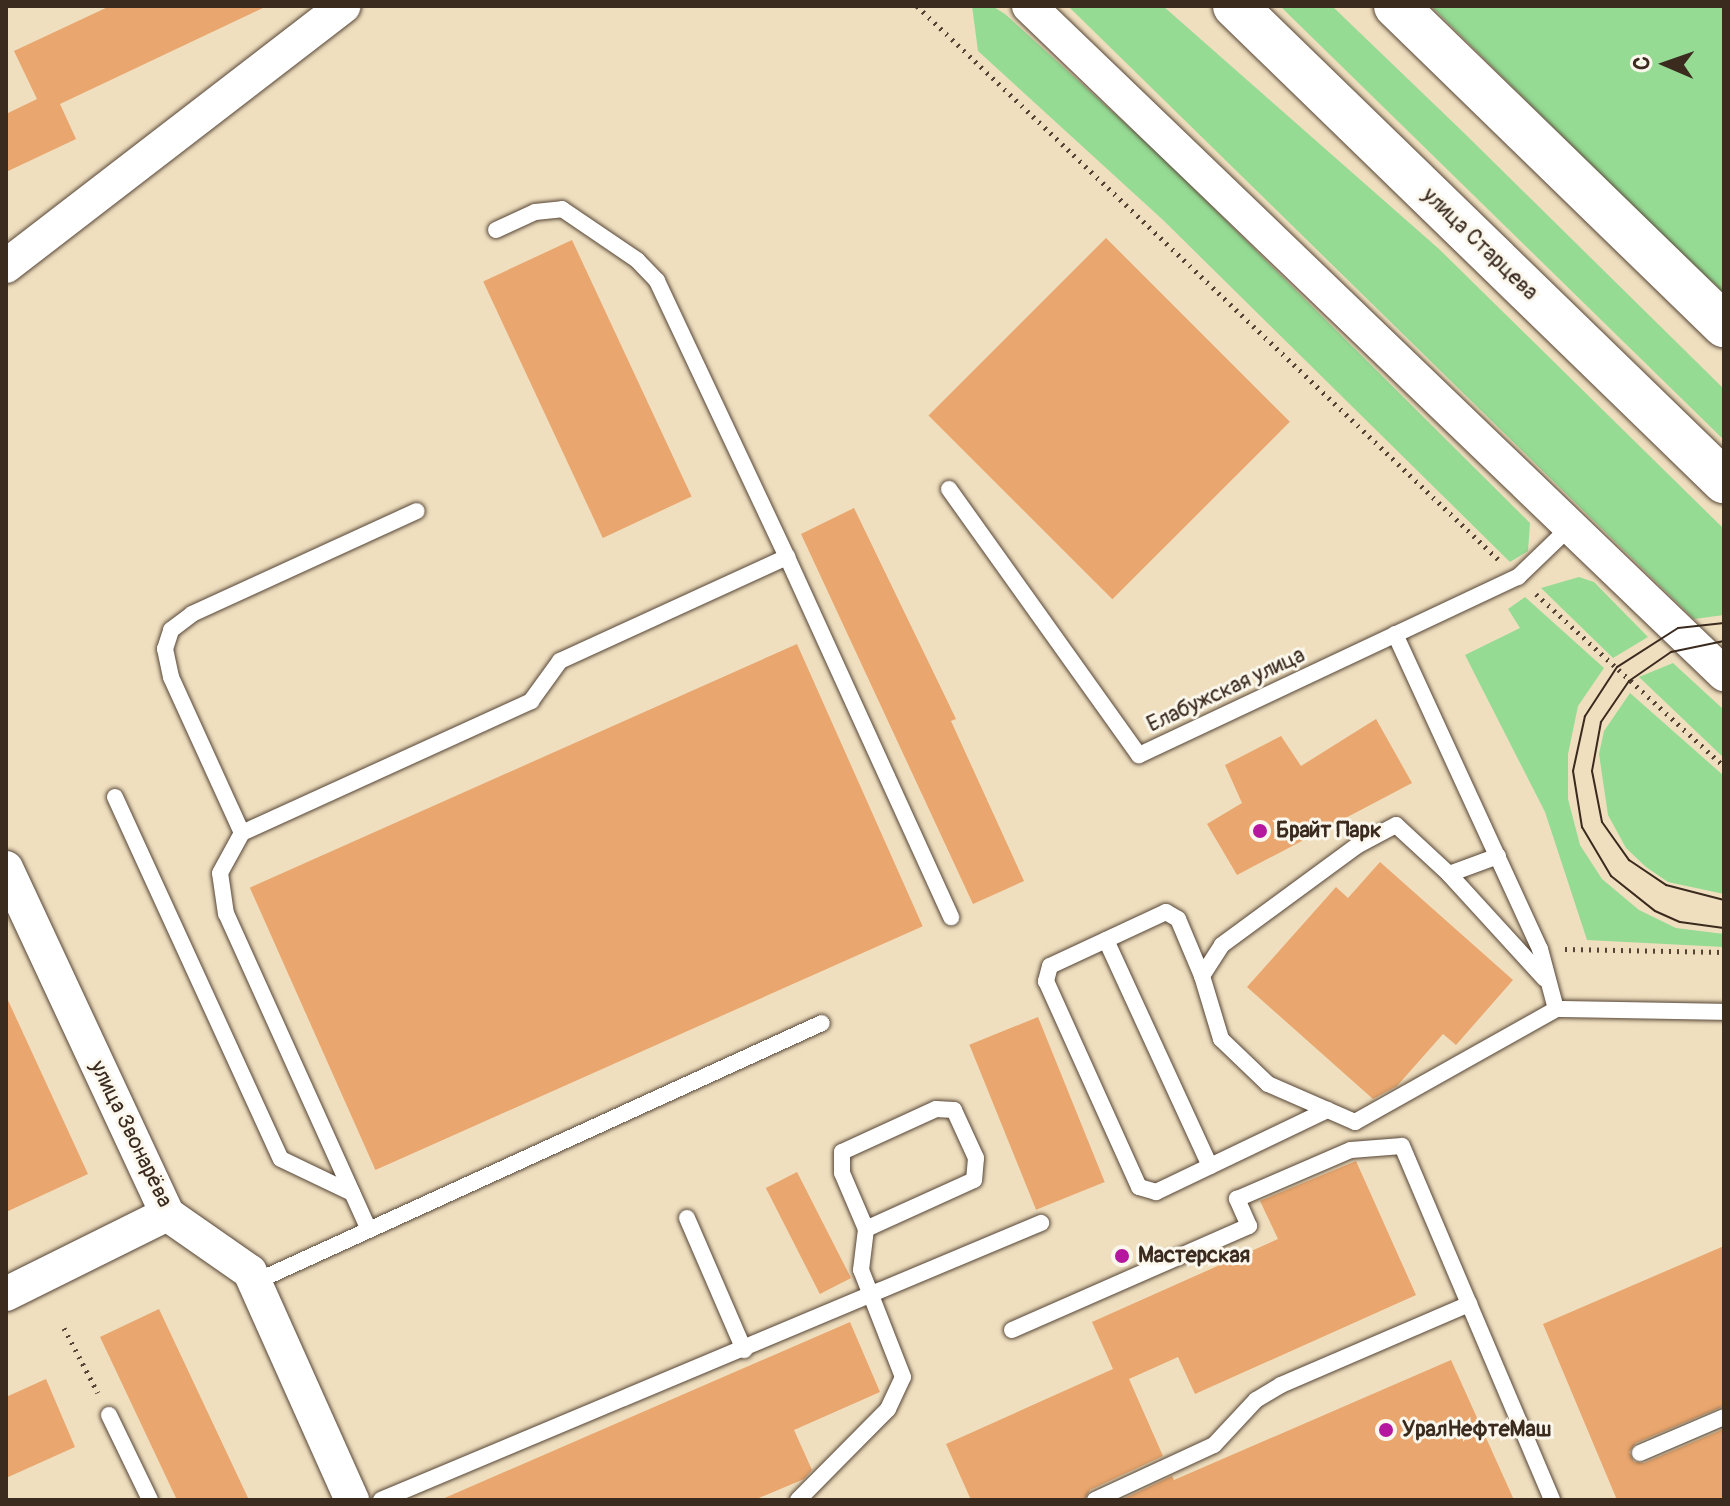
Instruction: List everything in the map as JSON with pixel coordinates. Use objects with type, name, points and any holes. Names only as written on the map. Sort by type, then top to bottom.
[{"type":"main road","name":"улица Старцева","points":[[1235,6],[1724,481]]},
{"type":"main road","points":[[1396,6],[1724,325]]},
{"type":"street","points":[[1029,6],[1724,674]]},
{"type":"street","points":[[6,266],[332,10]]},
{"type":"street","name":"улица Звонарёва","points":[[6,868],[167,1214],[250,1272],[352,1500]]},
{"type":"street","points":[[6,1294],[167,1214]]},
{"type":"lane","points":[[496,230],[535,212],[562,209],[637,260],[657,281],[951,917]]},
{"type":"lane","name":"Елабужская улица","points":[[949,489],[1139,755],[1518,577],[1570,527]]},
{"type":"lane","points":[[242,833],[171,677],[165,649],[171,630],[192,614],[417,511]]},
{"type":"lane","points":[[369,1230],[226,914],[220,873],[242,833],[531,701],[560,661],[787,557]]},
{"type":"lane","points":[[1395,634],[1540,949],[1545,979],[1556,1009]]},
{"type":"lane","points":[[115,797],[281,1159],[352,1193]]},
{"type":"lane","points":[[1202,976],[1222,945],[1358,845],[1396,825],[1449,874],[1545,979]]},
{"type":"lane","points":[[1449,874],[1498,856]]},
{"type":"lane","points":[[1327,1110],[1156,1192],[1139,1187],[1046,981],[1050,966],[1166,912],[1178,919],[1202,976],[1221,1039],[1268,1084],[1355,1122],[1556,1009],[1724,1012]]},
{"type":"lane","points":[[1106,940],[1210,1166]]},
{"type":"lane","points":[[255,1282],[822,1023]]},
{"type":"lane","points":[[798,1500],[898,1394],[903,1377],[861,1270],[866,1229],[842,1173],[842,1152],[936,1109],[954,1110],[976,1158],[974,1180],[866,1229]]},
{"type":"lane","points":[[1012,1330],[1249,1226],[1237,1199],[1249,1193],[1351,1150],[1402,1146],[1552,1500]]},
{"type":"lane","points":[[687,1218],[744,1350]]},
{"type":"lane","points":[[381,1500],[873,1297],[1041,1223]]},
{"type":"lane","points":[[1095,1500],[1205,1451],[1256,1400],[1281,1385],[1469,1304]]},
{"type":"lane","points":[[109,1415],[150,1500]]},
{"type":"lane","points":[[1640,1453],[1724,1417]]},
{"type":"path","points":[[917,6],[1518,577],[1724,766]]},
{"type":"path","points":[[1540,949],[1724,952]]},
{"type":"path","points":[[64,1328],[109,1415]]},
{"type":"green space","points":[[972,6],[992,6],[1005,14],[1159,154],[1530,523],[1528,551],[1510,562],[1163,220],[978,51]]},
{"type":"green space","points":[[1068,6],[1163,6],[1439,249],[1724,529],[1724,615],[1694,619]]},
{"type":"green space","points":[[1280,6],[1332,6],[1462,131],[1724,389],[1724,440]]},
{"type":"green space","points":[[1431,6],[1724,6],[1724,293],[1648,221]]},
{"type":"green space","points":[[1579,577],[1594,582],[1648,637],[1613,658],[1541,588]]},
{"type":"green space","points":[[1525,597],[1604,668],[1578,706],[1568,754],[1568,799],[1580,845],[1602,879],[1639,910],[1676,928],[1724,934],[1724,947],[1587,940],[1545,812],[1465,655],[1520,628],[1508,609]]},
{"type":"green space","points":[[1673,663],[1724,710],[1724,758],[1639,677]]},
{"type":"green space","points":[[1630,693],[1724,776],[1724,894],[1668,882],[1626,848],[1608,815],[1599,754],[1604,731]]},
{"type":"building","points":[[110,6],[267,6],[60,104],[76,139],[6,172],[6,114],[37,99],[14,51]]},
{"type":"building","points":[[1106,238],[1290,422],[1112,599],[929,415]]},
{"type":"building","points":[[572,240],[692,496],[603,538],[483,281]]},
{"type":"building","points":[[854,508],[956,719],[951,721],[1024,881],[973,904],[801,534]]},
{"type":"building","points":[[797,644],[923,926],[375,1170],[250,888]]},
{"type":"building","points":[[1376,719],[1412,783],[1237,875],[1207,824],[1242,803],[1225,765],[1281,736],[1301,766]]},
{"type":"building","points":[[1380,862],[1513,980],[1456,1045],[1443,1034],[1397,1086],[1373,1099],[1247,987],[1336,887],[1348,898]]},
{"type":"building","points":[[6,996],[88,1174],[6,1212]]},
{"type":"building","points":[[1038,1017],[1105,1182],[1036,1210],[969,1045]]},
{"type":"building","points":[[1356,1161],[1416,1295],[1195,1394],[1178,1357],[1129,1379],[1163,1456],[1090,1490],[1084,1500],[971,1500],[946,1444],[1113,1369],[1092,1322],[1278,1239],[1260,1201]]},
{"type":"building","points":[[797,1172],[851,1278],[820,1294],[766,1188]]},
{"type":"building","points":[[1724,1246],[1724,1406],[1636,1443],[1629,1452],[1634,1462],[1644,1463],[1724,1429],[1724,1500],[1617,1500],[1543,1324]]},
{"type":"building","points":[[159,1309],[249,1500],[177,1500],[100,1337]]},
{"type":"building","points":[[850,1322],[880,1392],[794,1430],[812,1470],[804,1479],[754,1500],[440,1500]]},
{"type":"building","name":"УралНефтеМаш","points":[[1451,1360],[1514,1500],[1121,1500],[1172,1476],[1174,1480]]},
{"type":"building","points":[[46,1379],[75,1447],[6,1478],[6,1397]]},
{"type":"tram line","points":[[1724,623],[1678,628],[1617,667],[1585,716],[1573,771],[1582,827],[1611,876],[1655,911],[1680,922],[1724,928]]},
{"type":"tram line","points":[[1724,641],[1671,652],[1629,681],[1601,722],[1592,771],[1602,822],[1629,860],[1666,885],[1724,900]]},
{"type":"place","name":"Брайт Парк","points":[[1260,831]]},
{"type":"place","name":"Мастерская","points":[[1122,1256]]},
{"type":"place","name":"УралНефтеМаш","points":[[1386,1430]]}]
